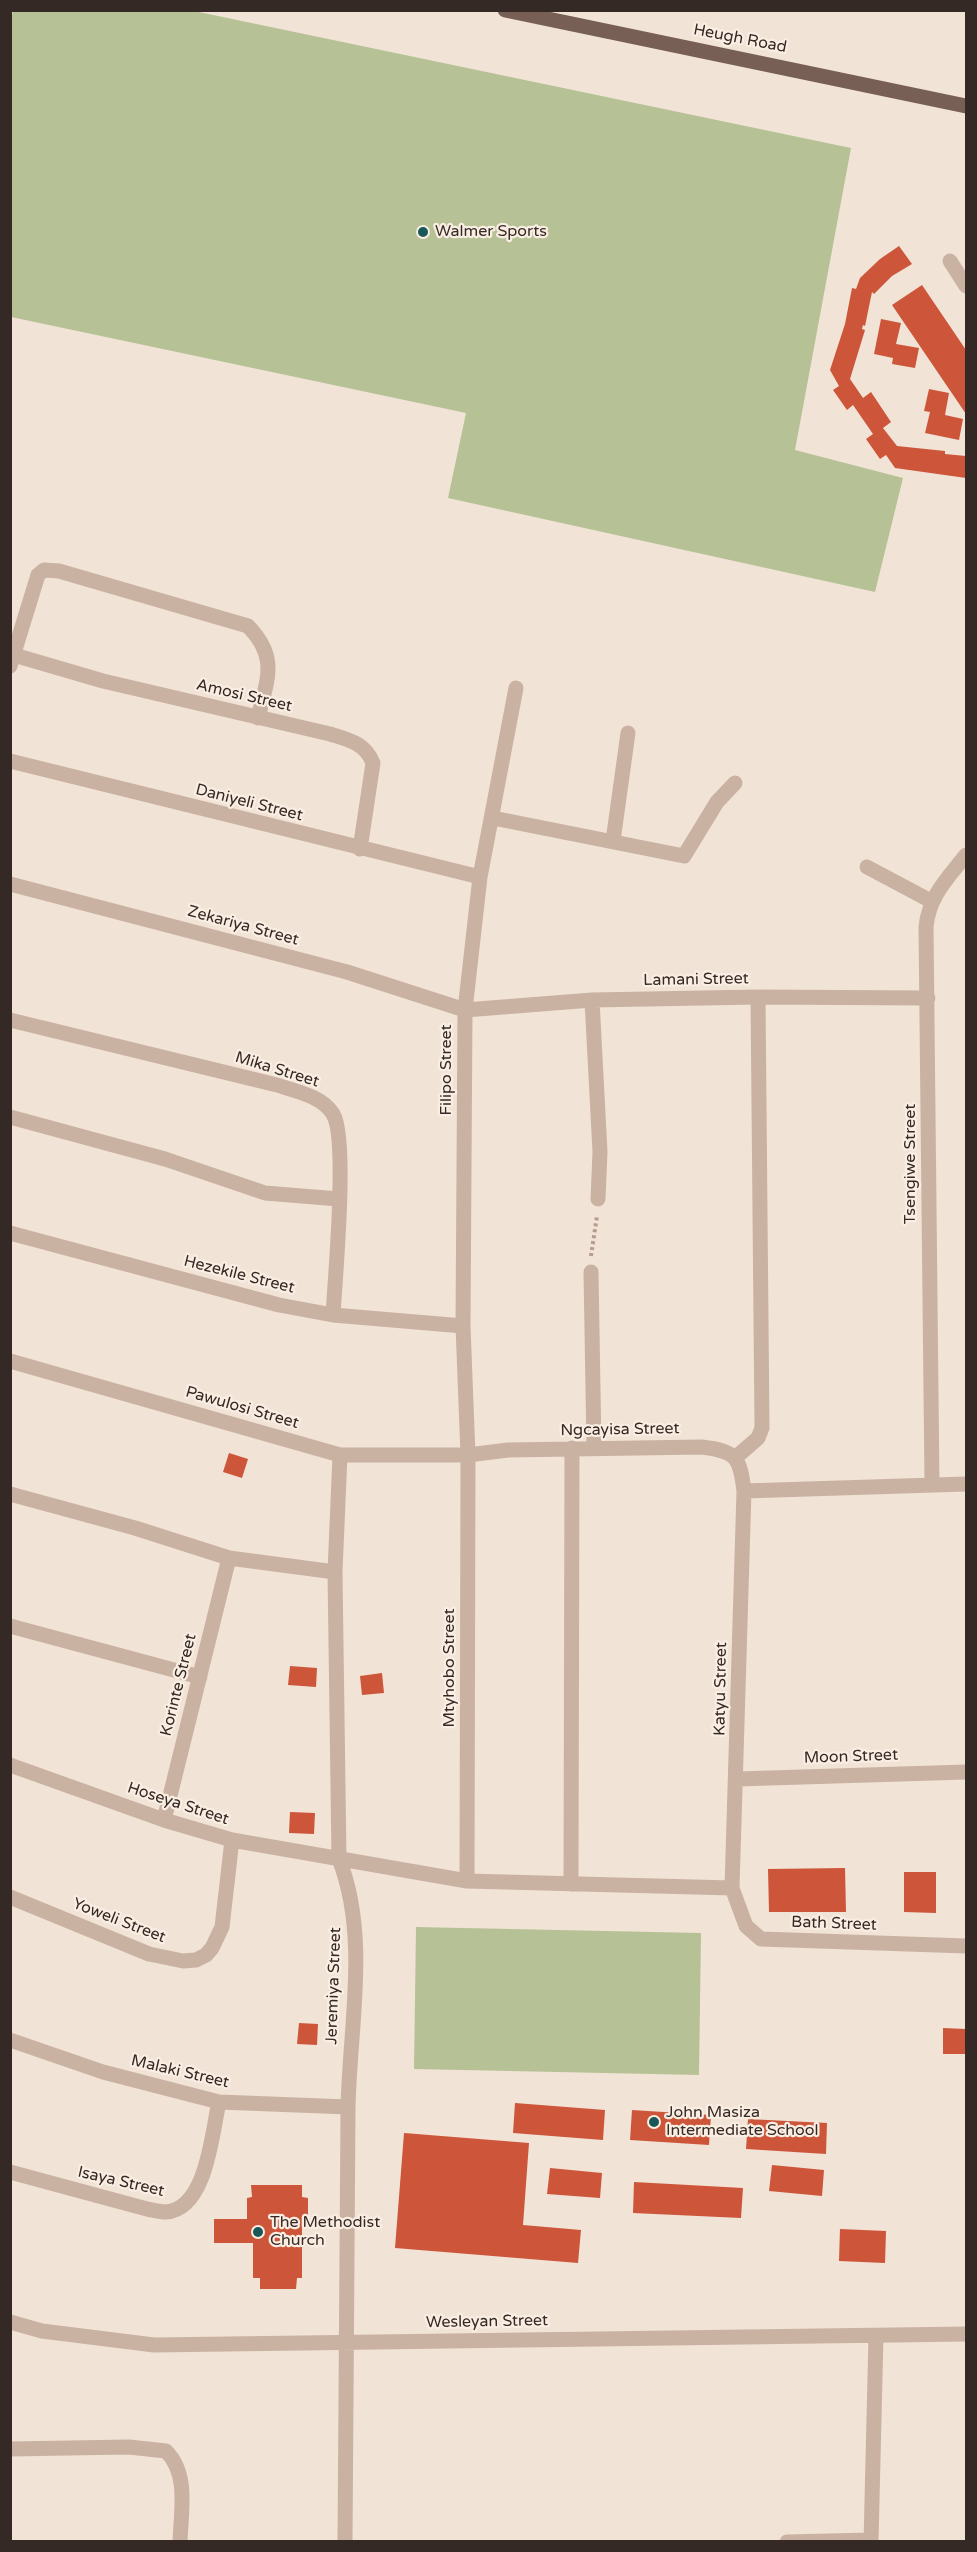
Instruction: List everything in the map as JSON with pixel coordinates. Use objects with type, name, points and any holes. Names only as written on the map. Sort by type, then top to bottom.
[{"type":"main road","name":"Heugh Road","points":[[505,10],[966,105]]},
{"type":"street","points":[[950,261],[966,286]]},
{"type":"street","points":[[12,661],[38,575],[44,570],[59,571],[248,627],[261,640],[270,664],[258,718]]},
{"type":"street","name":"Amosi Street","points":[[12,661],[330,734],[359,744],[368,751],[373,763],[360,849]]},
{"type":"street","name":"Filipo Street","points":[[468,1455],[463,1326],[465,1010],[480,877],[516,688]]},
{"type":"street","points":[[613,841],[628,733]]},
{"type":"street","name":"Daniyeli Street","points":[[10,761],[480,877]]},
{"type":"street","points":[[493,818],[684,856],[717,802],[735,783]]},
{"type":"street","name":"Tsengiwe Street","points":[[932,1485],[926,927],[935,892],[966,855]]},
{"type":"street","points":[[867,867],[931,901]]},
{"type":"street","name":"Zekariya Street","points":[[10,884],[347,972],[465,1010]]},
{"type":"street","points":[[758,997],[762,1428],[758,1438],[735,1458],[742,1472],[744,1491],[966,1484]]},
{"type":"street","name":"Lamani Street","points":[[465,1010],[592,1000],[758,997],[928,999]]},
{"type":"street","points":[[592,1000],[600,1152],[598,1199]]},
{"type":"street","name":"Mika Street","points":[[10,1020],[277,1085],[319,1101],[334,1115],[336,1123],[339,1199],[333,1315]]},
{"type":"street","points":[[10,1117],[165,1159],[265,1193],[339,1199]]},
{"type":"street","name":"Hezekile Street","points":[[10,1233],[232,1294],[333,1315],[463,1326]]},
{"type":"street","points":[[591,1272],[594,1448]]},
{"type":"street","name":"Pawulosi Street","points":[[10,1361],[340,1455],[468,1455]]},
{"type":"street","name":"Ngcayisa Street","points":[[468,1455],[508,1450],[702,1447],[722,1449],[735,1458]]},
{"type":"street","points":[[571,1884],[572,1448]]},
{"type":"street","name":"Jeremiya Street","points":[[340,1455],[335,1572],[339,1859],[348,1881],[356,1934],[348,2108],[345,2541]]},
{"type":"street","name":"Mtyhobo Street","points":[[467,1881],[468,1455]]},
{"type":"street","name":"Katyu Street","points":[[732,1888],[744,1491]]},
{"type":"street","points":[[10,1494],[135,1528],[229,1558],[335,1572]]},
{"type":"street","name":"Korinte Street","points":[[164,1820],[229,1558]]},
{"type":"street","points":[[10,1626],[200,1677]]},
{"type":"street","name":"Hoseya Street","points":[[10,1765],[164,1820],[232,1840],[339,1859]]},
{"type":"street","name":"Moon Street","points":[[737,1779],[966,1772]]},
{"type":"street","name":"Yoweli Street","points":[[10,1897],[149,1954],[183,1961],[196,1960],[206,1955],[212,1948],[222,1927],[232,1840]]},
{"type":"street","points":[[339,1859],[467,1881],[732,1888]]},
{"type":"street","name":"Bath Street","points":[[732,1888],[746,1926],[760,1940],[966,1946]]},
{"type":"street","name":"Malaki Street","points":[[10,2040],[103,2072],[219,2102],[348,2108]]},
{"type":"street","name":"Isaya Street","points":[[10,2172],[147,2209],[168,2212],[191,2199],[200,2186],[219,2102]]},
{"type":"street","name":"Wesleyan Street","points":[[10,2322],[42,2331],[154,2345],[966,2334]]},
{"type":"street","points":[[787,2541],[871,2541],[876,2336]]},
{"type":"street","points":[[10,2449],[140,2447],[166,2451],[179,2468],[180,2541]]},
{"type":"path","points":[[591,1272],[598,1199]]},
{"type":"green space","name":"Walmer Sports","points":[[13,11],[194,11],[851,148],[795,450],[903,478],[875,592],[448,498],[466,413],[11,317],[10,23]]},
{"type":"green space","points":[[416,1927],[701,1933],[699,2075],[414,2069]]},
{"type":"building","points":[[899,246],[912,264],[892,276],[874,294],[872,292],[865,326],[863,325],[862,329],[865,330],[850,379],[863,398],[871,392],[891,422],[883,428],[897,446],[945,451],[945,454],[966,456],[966,478],[895,468],[886,455],[880,459],[866,439],[873,434],[853,405],[847,410],[833,390],[839,386],[830,370],[845,324],[852,288],[856,289],[860,278],[880,259]]},
{"type":"building","points":[[922,285],[966,350],[966,414],[892,305]]},
{"type":"building","points":[[881,319],[901,323],[896,344],[919,348],[915,368],[892,364],[893,358],[874,354]]},
{"type":"building","points":[[929,389],[949,393],[945,415],[963,419],[959,440],[925,433],[930,412],[924,411]]},
{"type":"building","points":[[229,1453],[248,1459],[242,1478],[223,1472]]},
{"type":"building","points":[[290,1666],[317,1668],[316,1687],[288,1685]]},
{"type":"building","points":[[382,1673],[384,1693],[362,1695],[360,1676]]},
{"type":"building","points":[[290,1812],[315,1813],[314,1834],[289,1833]]},
{"type":"building","points":[[845,1868],[846,1912],[769,1912],[768,1869]]},
{"type":"building","points":[[904,1872],[936,1872],[936,1913],[904,1912]]},
{"type":"building","points":[[299,2023],[318,2024],[317,2045],[297,2044]]},
{"type":"building","points":[[943,2028],[966,2029],[966,2054],[943,2054]]},
{"type":"building","points":[[515,2103],[605,2110],[603,2140],[513,2133]]},
{"type":"building","points":[[632,2110],[711,2115],[709,2145],[630,2140]]},
{"type":"building","points":[[748,2119],[827,2123],[826,2154],[746,2149]]},
{"type":"building","points":[[404,2133],[529,2143],[523,2225],[581,2230],[578,2263],[395,2248]]},
{"type":"building","points":[[772,2165],[824,2170],[822,2196],[769,2191]]},
{"type":"building","points":[[550,2168],[602,2173],[600,2198],[547,2194]]},
{"type":"building","points":[[634,2182],[743,2188],[741,2218],[633,2213]]},
{"type":"building","name":"The Methodist Church","points":[[251,2185],[302,2185],[302,2197],[308,2198],[308,2221],[302,2221],[302,2278],[297,2278],[296,2289],[260,2289],[260,2278],[253,2278],[253,2243],[214,2243],[214,2219],[247,2219],[247,2198],[252,2197]]},
{"type":"building","points":[[840,2229],[886,2231],[885,2263],[839,2261]]},
{"type":"place","name":"Walmer Sports","points":[[423,232]]},
{"type":"place","name":"John Masiza Intermediate School","points":[[654,2122]]},
{"type":"place","name":"The Methodist Church","points":[[258,2232]]}]
